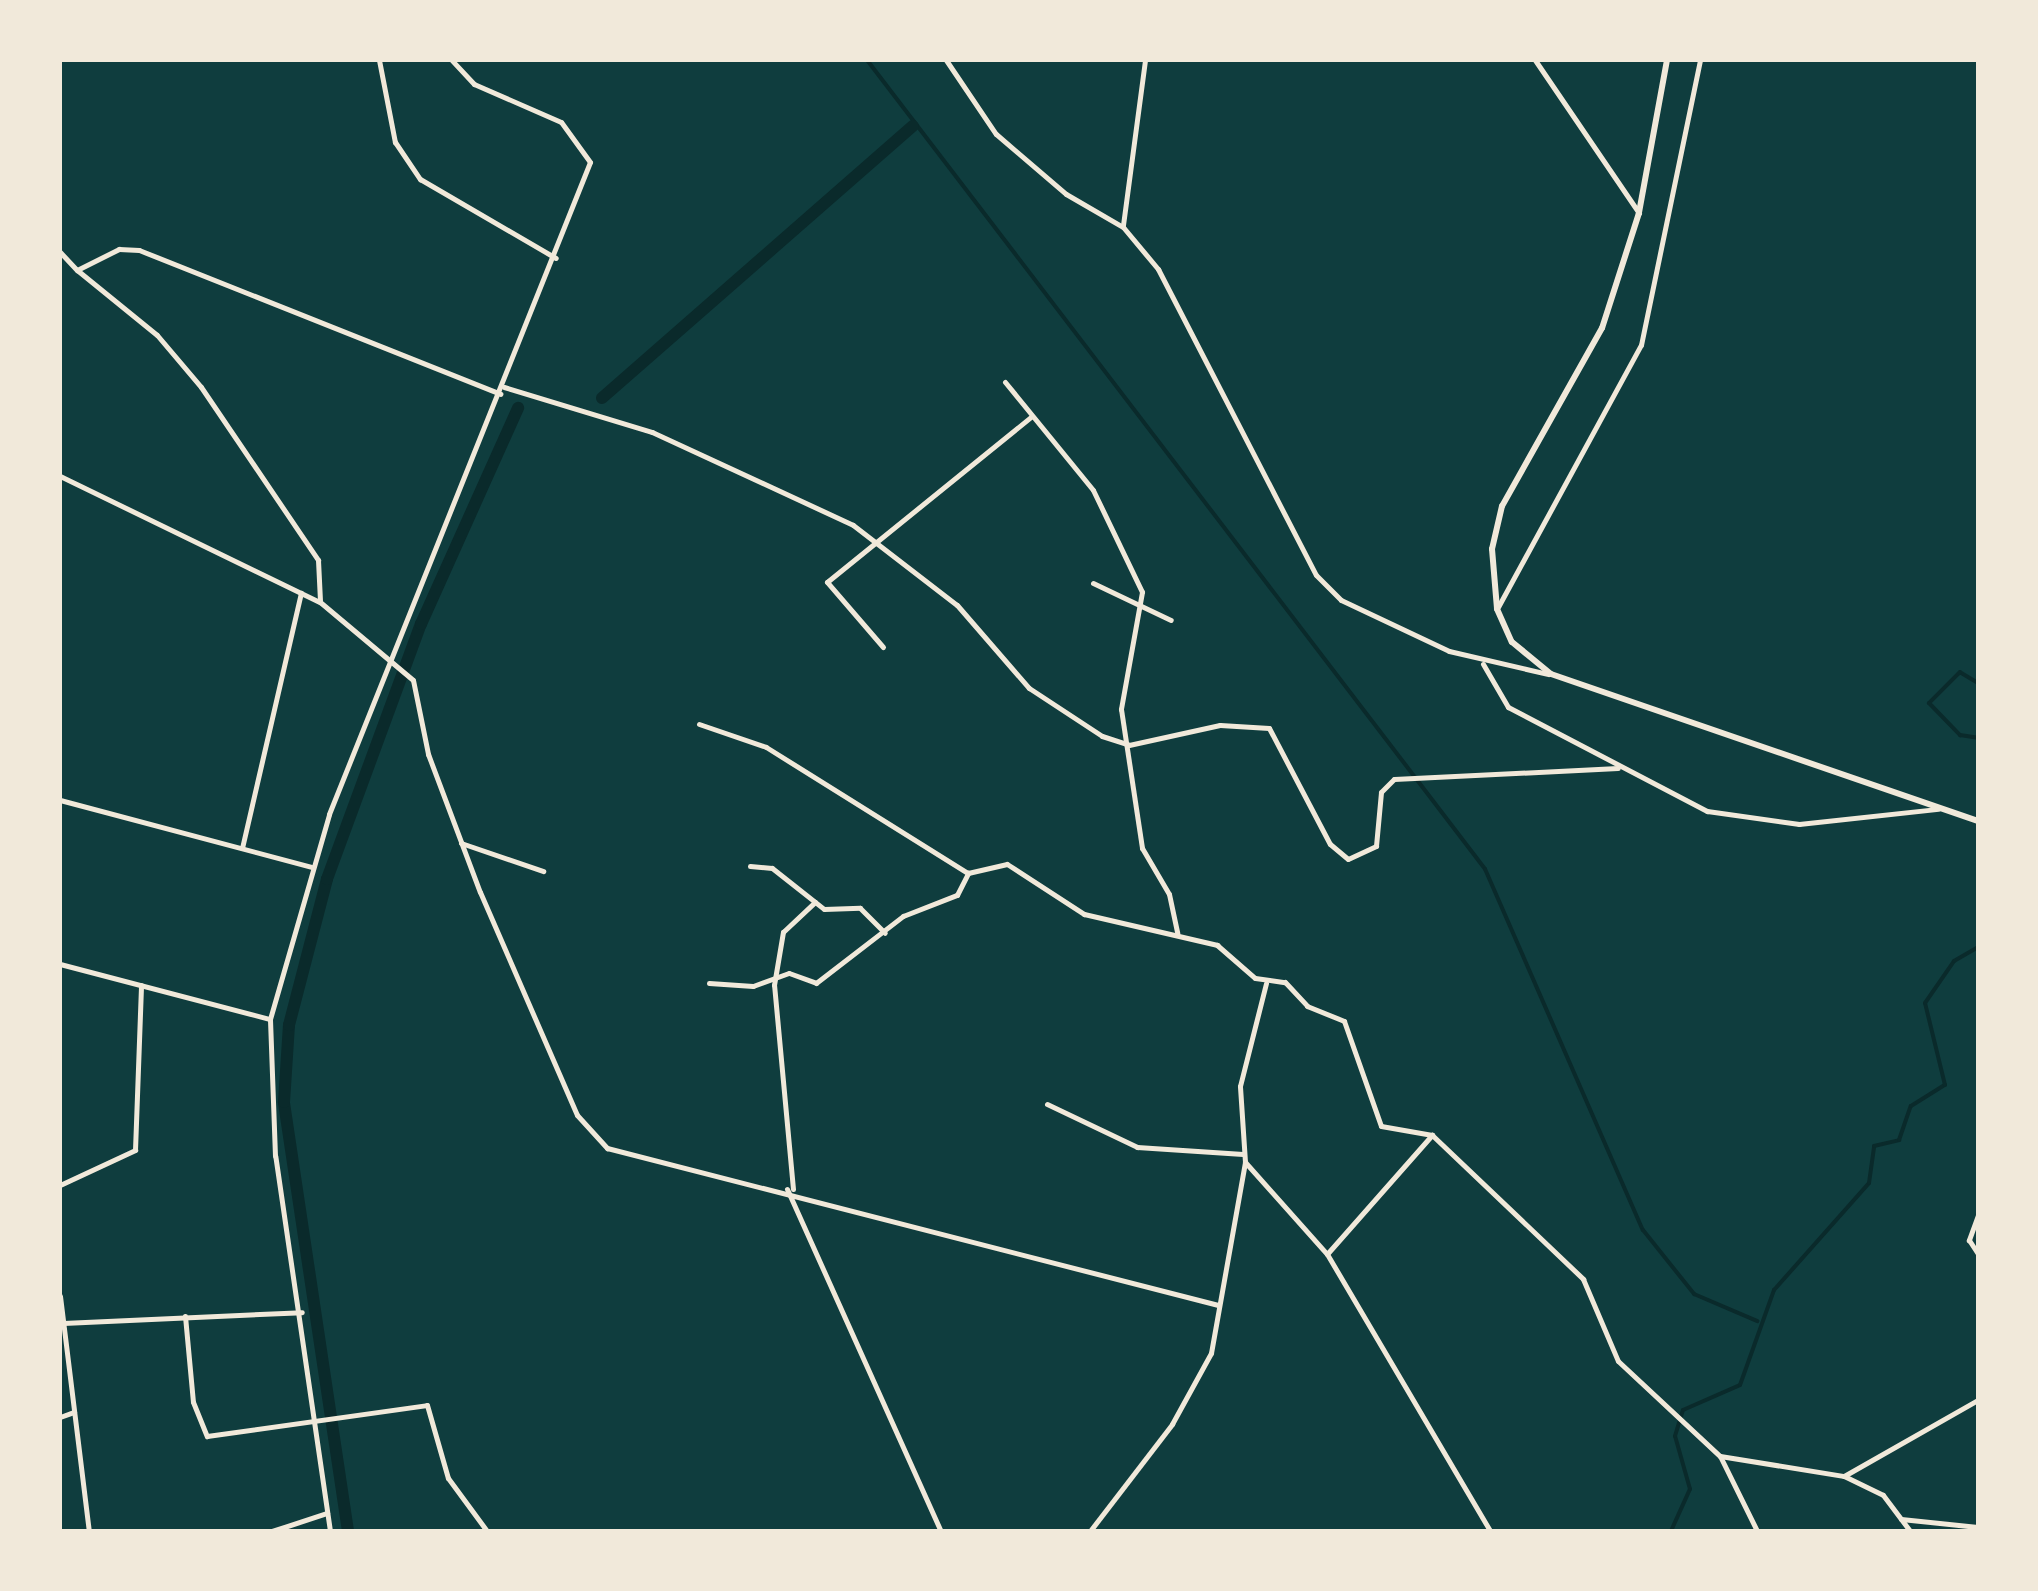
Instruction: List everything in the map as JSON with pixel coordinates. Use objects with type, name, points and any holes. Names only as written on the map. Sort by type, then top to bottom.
[{"type":"main road","points":[[1667,60],[1639,214],[1602,328],[1502,506],[1492,549],[1497,610],[1512,642],[1550,674],[1978,821]]},
{"type":"street","points":[[379,60],[395,142],[420,179],[556,258]]},
{"type":"street","points":[[330,1531],[302,1312],[275,1156],[270,1019],[311,866],[388,658],[589,177],[586,148],[561,122],[474,84],[452,60]]},
{"type":"street","points":[[946,60],[996,134],[1066,194],[1123,227],[1158,269],[1316,576],[1387,625],[1482,662],[1550,674]]},
{"type":"street","points":[[1123,227],[1145,60]]},
{"type":"street","points":[[1535,60],[1639,214]]},
{"type":"street","points":[[1497,610],[1641,345],[1700,60]]},
{"type":"street","points":[[76,270],[119,248],[139,250],[502,390],[728,462],[876,540],[991,637],[1029,688],[1129,745],[1220,725],[1269,728],[1330,844],[1356,860],[1376,846],[1381,792],[1394,779],[1618,768]]},
{"type":"street","points":[[60,252],[76,270],[157,335],[202,386],[318,560],[320,602]]},
{"type":"street","points":[[1006,382],[1101,503],[1144,607],[1123,692],[1142,848],[1169,894],[1177,933]]},
{"type":"street","points":[[883,648],[827,582],[1031,417]]},
{"type":"street","points":[[60,476],[320,602],[413,680],[461,843],[590,1135],[639,1158],[790,1189],[1218,1305]]},
{"type":"street","points":[[1094,584],[1171,620]]},
{"type":"street","points":[[242,848],[301,593]]},
{"type":"street","points":[[1482,662],[1508,707],[1618,768],[1707,811],[1799,824],[1938,810]]},
{"type":"street","points":[[699,724],[766,748],[968,872],[1006,864],[1063,906],[1217,945],[1266,983],[1285,982],[1306,1006],[1351,1027],[1381,1126],[1432,1135],[1583,1279],[1618,1362],[1720,1456],[1757,1531]]},
{"type":"street","points":[[60,800],[311,866]]},
{"type":"street","points":[[461,843],[543,871]]},
{"type":"street","points":[[750,866],[772,868],[816,902],[843,914],[860,908],[885,934]]},
{"type":"street","points":[[709,983],[754,986],[776,976],[816,983],[885,934],[957,895],[968,872]]},
{"type":"street","points":[[816,902],[782,932],[776,976],[790,1189],[941,1531]]},
{"type":"street","points":[[60,964],[270,1019]]},
{"type":"street","points":[[1090,1531],[1200,1380],[1218,1305],[1244,1158],[1240,1086],[1266,983]]},
{"type":"street","points":[[60,1184],[134,1150],[141,984]]},
{"type":"street","points":[[1047,1104],[1137,1147],[1244,1158],[1328,1254],[1490,1531]]},
{"type":"street","points":[[1328,1254],[1432,1135]]},
{"type":"street","points":[[1978,1215],[1969,1240],[1978,1254]]},
{"type":"street","points":[[60,1296],[89,1531]]},
{"type":"street","points":[[64,1322],[302,1312]]},
{"type":"street","points":[[184,1316],[193,1402],[207,1436],[432,1407],[448,1478],[487,1531]]},
{"type":"street","points":[[1844,1476],[1978,1400]]},
{"type":"street","points":[[60,1417],[74,1412]]},
{"type":"street","points":[[1720,1456],[1844,1476],[1883,1494],[1910,1531]]},
{"type":"street","points":[[272,1531],[327,1513]]},
{"type":"street","points":[[1900,1519],[1978,1527]]},
{"type":"waterway","points":[[867,60],[1485,869],[1643,1230],[1694,1294],[1757,1321]]},
{"type":"waterway","points":[[602,398],[913,126]]},
{"type":"waterway","points":[[348,1531],[284,1102],[289,1025],[327,879],[421,624],[518,408]]},
{"type":"waterway","points":[[1978,683],[1960,672],[1929,703],[1960,735],[1978,738]]},
{"type":"waterway","points":[[1671,1531],[1690,1489],[1675,1436],[1683,1410],[1740,1385],[1774,1290],[1869,1183],[1874,1146],[1899,1140],[1911,1106],[1945,1085],[1925,1003],[1954,961],[1978,947]]}]
